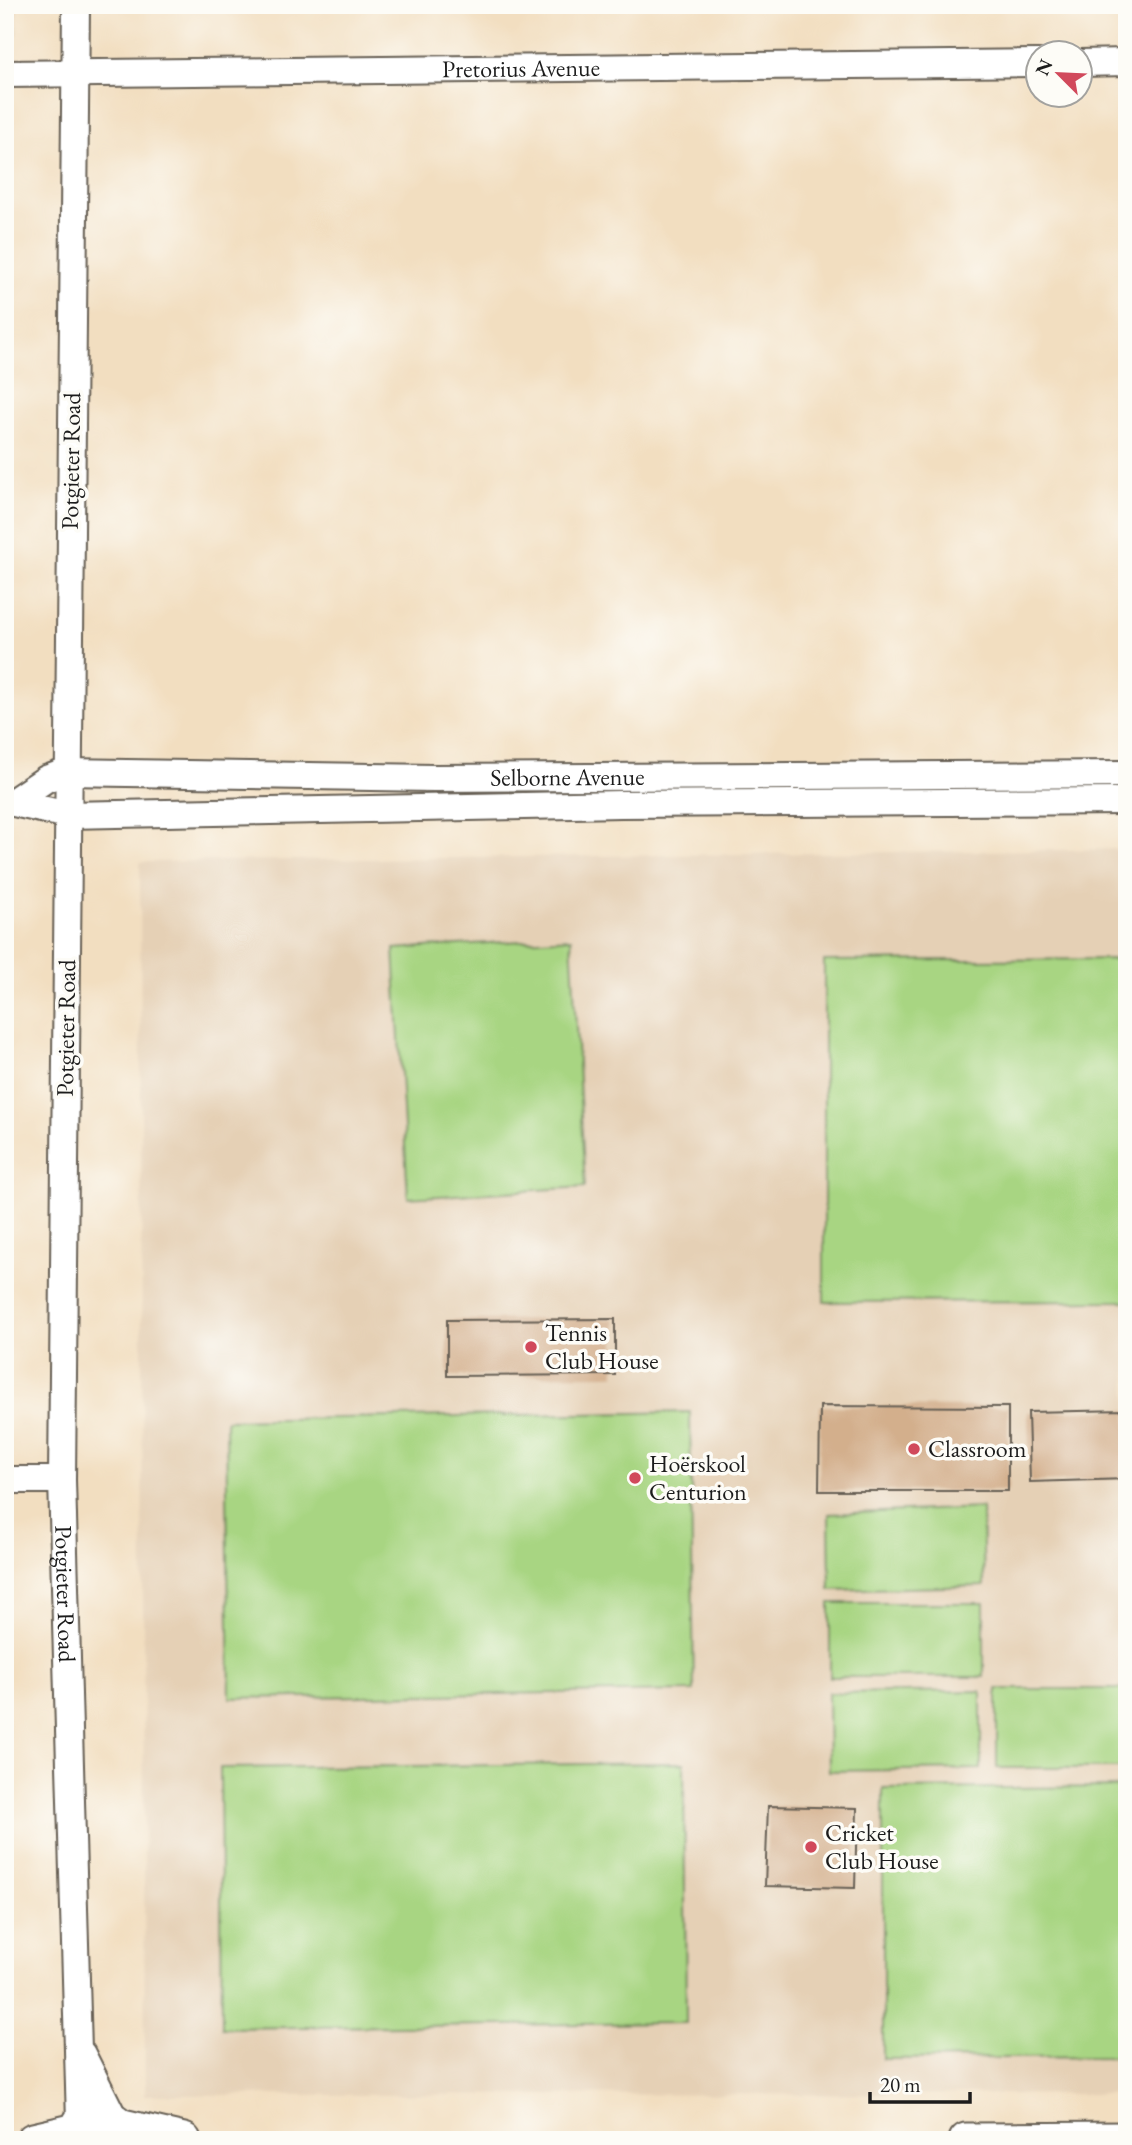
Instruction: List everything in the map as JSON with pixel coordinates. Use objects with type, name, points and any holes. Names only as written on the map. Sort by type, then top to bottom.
[{"type":"street","name":"Potgieter Road","points":[[74,2131],[79,2049],[75,2020],[62,1480],[68,815],[66,772],[76,5]]},
{"type":"street","points":[[1094,63],[1127,62]]},
{"type":"street","name":"Pretorius Avenue","points":[[5,74],[1024,63]]},
{"type":"street","name":"Selborne Avenue","points":[[10,801],[46,779],[66,772],[434,778],[623,777],[1127,801]]},
{"type":"street","name":"Selborne Avenue","points":[[10,801],[68,815],[621,804],[1127,774]]},
{"type":"street","points":[[621,804],[623,777]]},
{"type":"street","points":[[433,807],[434,778]]},
{"type":"street","points":[[5,1480],[62,1480]]},
{"type":"street","name":"Potgieter Road","points":[[79,2049],[122,2128]]},
{"type":"street","points":[[33,2140],[74,2131],[102,2115],[122,2128],[184,2140]]},
{"type":"street","points":[[966,2140],[1127,2139]]},
{"type":"shaded area","points":[[5,5],[17,5],[18,35],[5,35]]},
{"type":"shaded area","name":"Hoërskool Centurion","points":[[1127,849],[1127,2094],[145,2095],[140,862]]},
{"type":"green space","points":[[571,938],[585,1187],[408,1198],[394,949]]},
{"type":"green space","points":[[1127,959],[1127,1301],[824,1302],[824,961]]},
{"type":"green space","points":[[690,1412],[694,1691],[230,1698],[226,1420]]},
{"type":"green space","points":[[982,1508],[984,1586],[830,1590],[829,1514]]},
{"type":"green space","points":[[830,1603],[984,1603],[984,1677],[830,1677]]},
{"type":"green space","points":[[997,1689],[1127,1689],[1127,1768],[997,1768]]},
{"type":"green space","points":[[981,1691],[981,1769],[829,1771],[828,1693]]},
{"type":"green space","points":[[684,1763],[686,2023],[222,2028],[220,1768]]},
{"type":"green space","points":[[1127,1787],[1127,2057],[883,2059],[883,1789]]},
{"type":"building","name":"Tennis Club House","points":[[615,1319],[615,1375],[447,1376],[447,1320]]},
{"type":"building","name":"Classroom","points":[[820,1406],[1008,1407],[1008,1491],[819,1491]]},
{"type":"building","name":"Classroom","points":[[1127,1410],[1127,1479],[1030,1482],[1028,1412]]},
{"type":"building","name":"Cricket Club House","points":[[768,1806],[857,1808],[855,1888],[765,1886]]},
{"type":"place","name":"Tennis Club House","points":[[531,1347]]},
{"type":"place","name":"Classroom","points":[[914,1449]]},
{"type":"place","name":"Hoërskool Centurion","points":[[635,1478]]},
{"type":"place","name":"Cricket Club House","points":[[811,1847]]}]
